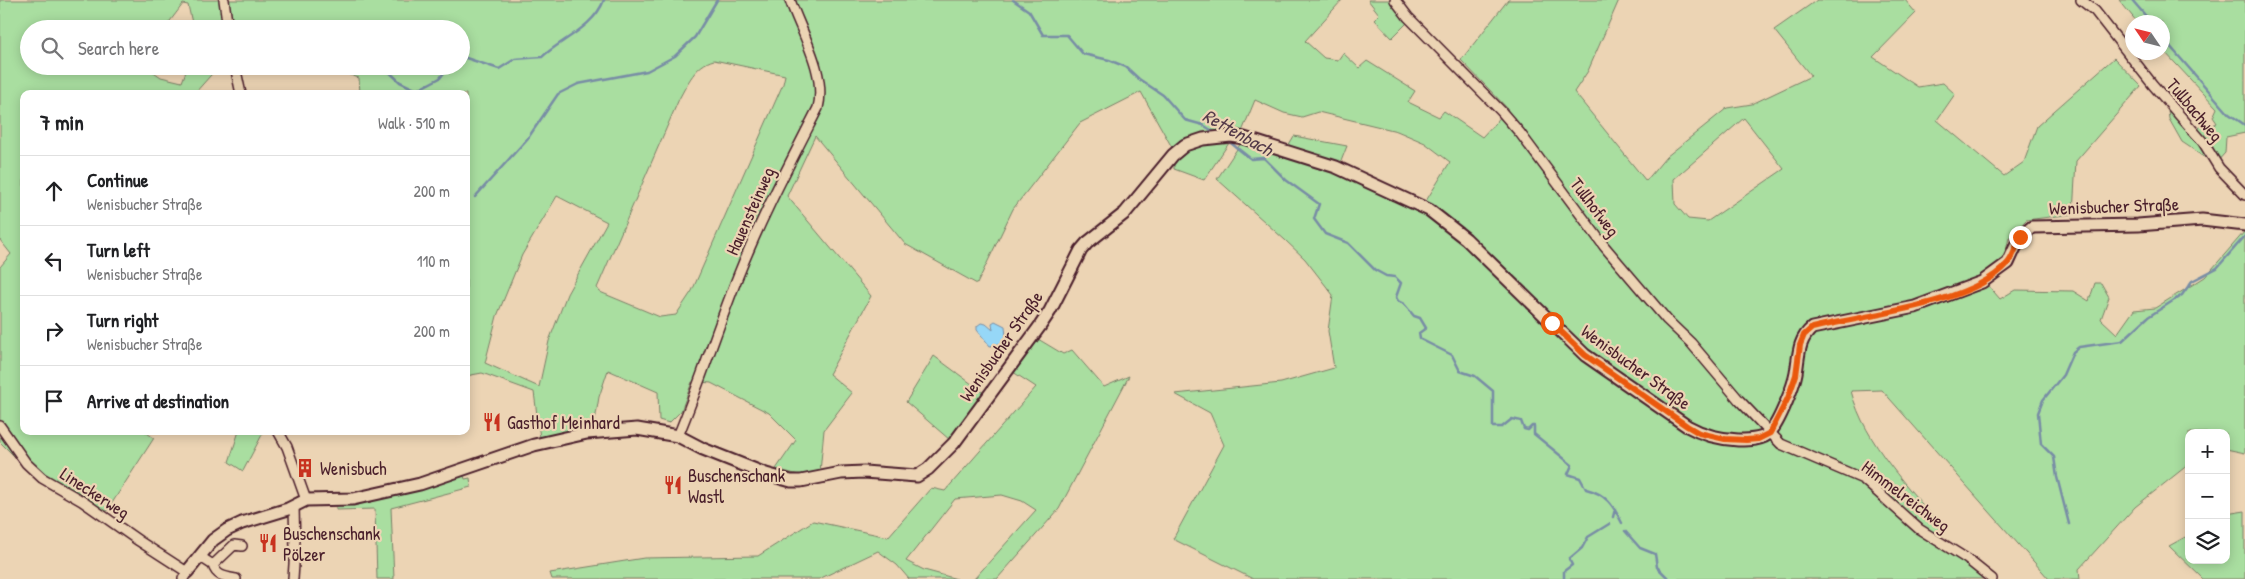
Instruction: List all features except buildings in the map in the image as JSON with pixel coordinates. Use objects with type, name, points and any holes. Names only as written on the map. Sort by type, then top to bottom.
[{"type":"street","points":[[224,0],[227,20]]},
{"type":"street","name":"Hauensteinweg","points":[[678,436],[738,276],[781,180],[818,108],[821,96],[818,74],[790,0]]},
{"type":"street","name":"Tullhofweg","points":[[1395,0],[1408,17],[1514,126],[1604,246],[1666,320],[1691,343],[1739,400],[1770,433]]},
{"type":"street","name":"Tullbachweg","points":[[2081,0],[2095,11],[2153,85],[2203,142],[2220,168],[2245,195]]},
{"type":"street","points":[[237,75],[239,90]]},
{"type":"street","name":"Wenisbucher Straße","points":[[185,575],[213,540],[227,530],[306,500],[353,499],[420,484],[534,445],[587,433],[637,429],[678,436],[703,449],[766,474],[791,481],[864,472],[911,476],[921,474],[954,443],[1040,326],[1050,311],[1076,258],[1087,243],[1125,213],[1179,150],[1194,142],[1217,138],[1232,136],[1250,140],[1336,167],[1429,210],[1466,239],[1585,355],[1699,433],[1725,439],[1758,439],[1770,433],[1788,398],[1796,375],[1800,345],[1804,335],[1812,328],[1915,307],[1982,282],[2008,263],[2020,237],[2032,227],[2138,225],[2202,220],[2245,225]]},
{"type":"street","name":"Lineckerweg","points":[[0,426],[26,463],[38,475],[82,501],[185,575]]},
{"type":"street","name":"Himmelreichweg","points":[[1770,433],[1781,444],[1863,480],[1919,529],[1966,559],[1992,579]]},
{"type":"street","points":[[281,435],[288,446],[306,500]]},
{"type":"street","points":[[293,579],[295,550],[294,506]]},
{"type":"street","points":[[213,564],[234,545],[242,546]]},
{"type":"street","points":[[199,556],[213,564]]},
{"type":"street","points":[[213,564],[214,570],[222,576],[236,579]]},
{"type":"green space","points":[[0,0],[1342,0],[1305,41],[1324,58],[1338,60],[1343,53],[1359,68],[1367,61],[1415,91],[1408,102],[1439,117],[1444,111],[1482,137],[1508,109],[1461,60],[1508,0],[1619,0],[1588,71],[1574,92],[1646,181],[1666,157],[1727,108],[1752,104],[1811,76],[1774,30],[1817,0],[1905,0],[1916,13],[1873,57],[1918,87],[1943,83],[1955,94],[1937,120],[2004,176],[2024,162],[2037,126],[2114,58],[2141,86],[2076,161],[2073,214],[2026,220],[2009,238],[2003,263],[1981,277],[2000,299],[2015,290],[2073,291],[2089,301],[2095,283],[2101,283],[2109,297],[2101,319],[2117,334],[2134,310],[2155,308],[2205,277],[2245,231],[2245,453],[2230,450],[2230,429],[2185,429],[2185,467],[2135,507],[2079,569],[2080,579],[2049,579],[1882,390],[1851,391],[1858,411],[1878,448],[1945,531],[1936,545],[1964,561],[1987,579],[1253,579],[1173,539],[1224,445],[1210,413],[1175,394],[1281,383],[1334,368],[1328,331],[1333,295],[1305,259],[1217,179],[1241,143],[1282,156],[1294,136],[1347,146],[1336,174],[1385,192],[1421,209],[1450,162],[1425,143],[1397,131],[1318,112],[1302,117],[1284,113],[1255,100],[1241,134],[1223,126],[1229,143],[1204,180],[1174,169],[1174,151],[1141,92],[1080,123],[1013,209],[977,284],[905,244],[815,136],[787,196],[871,296],[829,374],[852,393],[824,430],[820,472],[799,475],[776,469],[796,440],[769,413],[711,383],[700,382],[699,384],[692,382],[681,411],[669,423],[659,420],[658,392],[608,370],[599,397],[594,427],[540,438],[534,392],[482,373],[470,375],[470,90],[360,90],[359,78],[350,75],[470,75],[470,20],[191,20],[188,5],[183,4],[171,20],[20,20],[20,75],[158,75],[182,82],[185,75],[211,75],[198,90],[20,90],[20,435],[150,435],[154,438],[103,517],[40,482],[0,442],[0,267],[11,254],[0,240]],"holes":[[[714,60],[785,75],[783,84],[692,291],[676,315],[660,317],[600,292],[597,288],[679,99],[697,70],[707,62]],[[1744,118],[1784,169],[1708,221],[1688,219],[1675,204],[1674,179]],[[557,196],[607,222],[567,294],[549,341],[539,387],[485,363],[497,316],[522,255]]]},
{"type":"green space","points":[[1368,0],[1399,0],[1413,17],[1392,38],[1374,19],[1379,14]]},
{"type":"green space","points":[[2119,0],[2245,0],[2245,133],[2226,137],[2225,153],[2215,164],[2182,142],[2169,119],[2166,94],[2197,132],[2202,123],[2209,127],[2217,123],[2213,117],[2217,108],[2170,58],[2170,15],[2131,15]]},
{"type":"green space","points":[[1038,339],[1063,354],[1072,350],[1104,387],[1129,376],[1059,509],[997,579],[974,579],[1036,510],[1022,501],[1002,495],[955,499],[906,561],[924,570],[957,579],[909,579],[897,565],[878,551],[819,579],[552,579],[550,573],[644,558],[758,556],[813,521],[888,537],[931,488],[945,491],[1036,387],[1013,372]]},
{"type":"green space","points":[[934,356],[984,393],[950,440],[906,402]]},
{"type":"green space","points":[[238,435],[262,435],[243,471],[229,462]]},
{"type":"green space","points":[[464,476],[465,479],[470,478],[471,487],[391,508],[394,579],[377,579],[375,509],[336,510],[336,505],[319,495],[361,492],[404,494]]},
{"type":"green space","points":[[2245,511],[2245,579],[2203,579],[2188,564],[2230,564],[2230,513]]},
{"type":"green space","points":[[2185,537],[2185,562],[2169,546]]},
{"type":"water","points":[[995,321],[1005,326],[1006,337],[1002,343],[990,346],[977,330],[977,326],[981,323],[986,324],[993,330],[992,323]]},
{"type":"waterway","points":[[470,59],[499,69],[515,59],[542,57],[593,18],[604,0]]},
{"type":"waterway","points":[[475,197],[528,138],[558,94],[578,84],[647,71],[675,56],[695,37],[717,0]]},
{"type":"waterway","name":"Rettenbach","points":[[1013,0],[1029,11],[1043,35],[1067,35],[1083,54],[1109,60],[1126,67],[1139,79],[1163,95],[1185,120],[1203,125],[1216,133]]},
{"type":"waterway","points":[[2132,0],[2145,15]]},
{"type":"waterway","points":[[2170,46],[2229,114],[2245,125]]},
{"type":"waterway","points":[[393,75],[400,82],[417,90]]},
{"type":"waterway","points":[[417,90],[442,75]]},
{"type":"waterway","name":"Rettenbach","points":[[1227,140],[1251,159],[1264,158],[1286,180],[1319,204],[1314,219],[1325,234],[1348,243],[1375,270],[1386,276],[1395,277],[1401,283],[1396,297],[1414,316],[1420,318],[1426,328],[1419,333],[1420,339],[1452,355],[1460,371],[1475,376],[1493,391],[1493,427],[1502,427],[1512,419],[1521,421],[1524,429],[1528,430],[1534,426],[1534,434],[1572,465],[1568,474],[1580,478],[1586,489],[1604,497],[1622,523]]},
{"type":"waterway","points":[[2069,524],[2054,457],[2041,444],[2038,413],[2043,400],[2063,375],[2073,352],[2079,347],[2122,341],[2148,317],[2182,295],[2192,281],[2217,268],[2245,236]]},
{"type":"waterway","name":"Rettenbach","points":[[1613,517],[1615,509]]},
{"type":"waterway","points":[[1564,579],[1564,571],[1572,565],[1569,559],[1582,548],[1588,537],[1609,524]]},
{"type":"waterway","name":"Rettenbach","points":[[1625,531],[1640,548],[1655,554],[1657,567],[1669,579]]},
{"type":"place","name":"Gasthof Meinhard","points":[[492,422]]},
{"type":"place","name":"Wenisbuch","points":[[305,468]]},
{"type":"place","name":"Buschenschank Wastl","points":[[673,485]]},
{"type":"place","name":"Buschenschank Pölzer","points":[[268,543]]},
{"type":"route","points":[[1552,323],[1585,355],[1699,433],[1725,439],[1758,439],[1770,433],[1788,398],[1796,375],[1800,345],[1804,335],[1812,328],[1915,307],[1960,292],[1982,282],[2002,269],[2010,260],[2020,237]]}]
